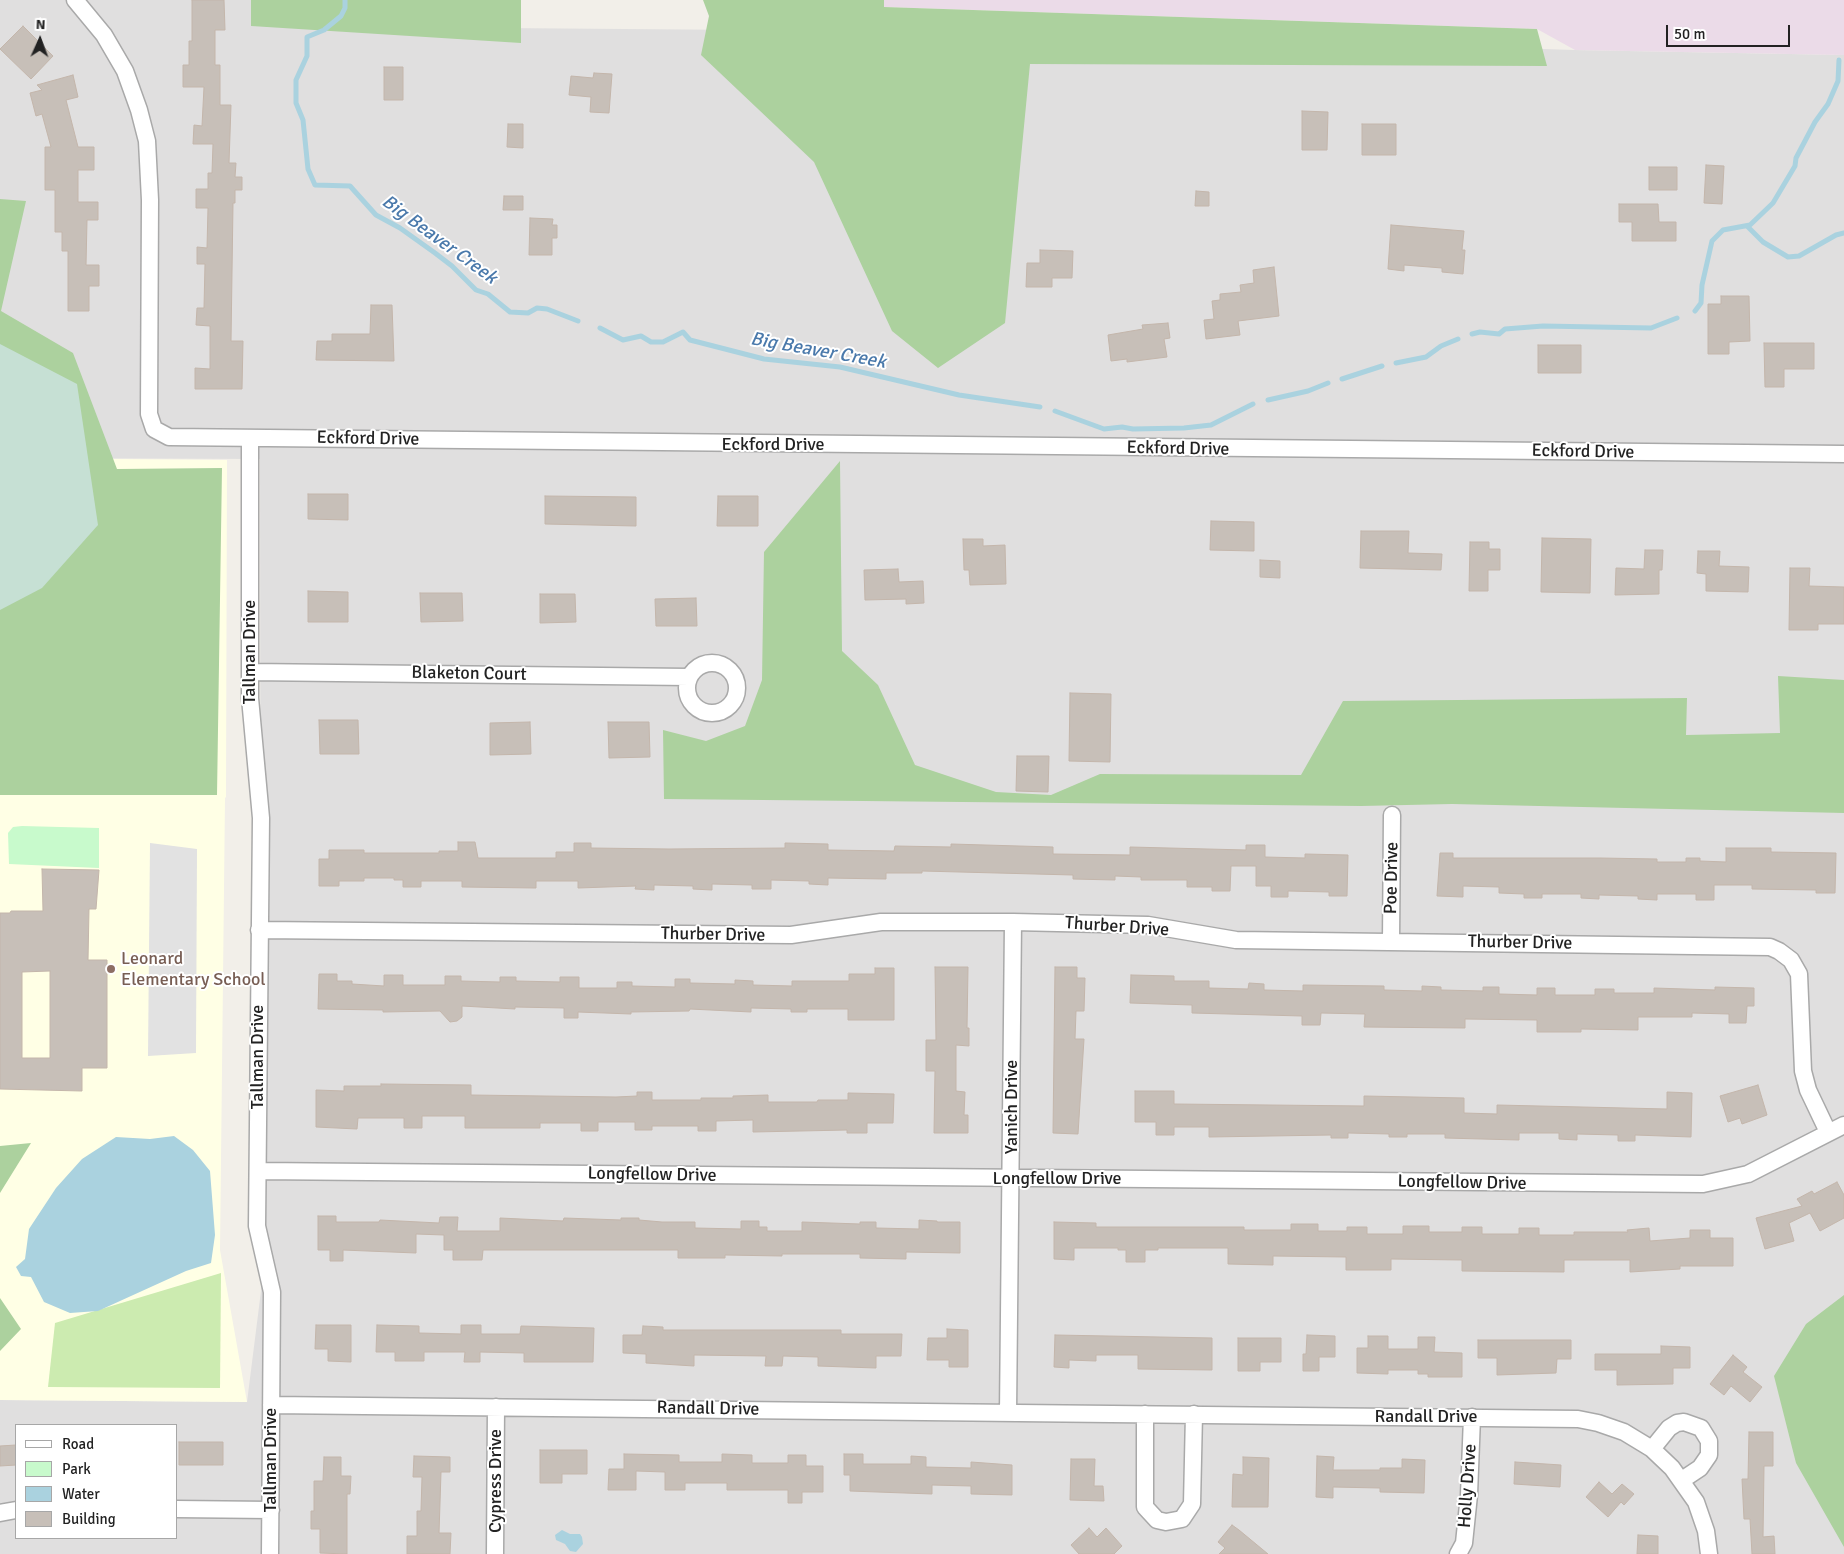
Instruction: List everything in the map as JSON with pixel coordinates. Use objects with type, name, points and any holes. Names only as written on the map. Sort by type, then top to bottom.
[{"type":"street","name":"Eckford Drive","points":[[76,0],[104,34],[125,71],[139,110],[147,141],[150,200],[149,419],[154,429],[169,437],[550,443],[1844,454]]},
{"type":"street","name":"Tallman Drive","points":[[250,438],[251,732],[261,818],[258,1237],[272,1292],[270,1554]]},
{"type":"street","name":"Blaketon Court","points":[[250,672],[689,677]]},
{"type":"street","name":"Poe Drive","points":[[1391,942],[1392,815]]},
{"type":"street","name":"Thurber Drive","points":[[259,930],[791,936],[881,922],[1013,922],[1148,925],[1236,940],[1758,946],[1779,951],[1791,960],[1799,974],[1803,1070],[1808,1090],[1828,1132]]},
{"type":"street","name":"Yanich Drive","points":[[1008,1412],[1013,922]]},
{"type":"street","name":"Longfellow Drive","points":[[258,1171],[1702,1184],[1748,1174],[1828,1132],[1844,1126]]},
{"type":"street","name":"Randall Drive","points":[[271,1405],[1578,1419],[1598,1423],[1624,1432],[1652,1449],[1682,1480],[1702,1518],[1709,1554]]},
{"type":"street","name":"Cypress Drive","points":[[495,1554],[496,1407]]},
{"type":"street","points":[[1145,1414],[1145,1507],[1157,1520],[1166,1522],[1182,1519],[1192,1504],[1194,1414]]},
{"type":"street","name":"Holly Drive","points":[[1458,1554],[1464,1543],[1469,1495],[1472,1417]]},
{"type":"street","points":[[1652,1449],[1669,1428],[1677,1423],[1684,1422],[1701,1428],[1709,1441],[1709,1455],[1700,1468],[1682,1480]]},
{"type":"street","points":[[178,1509],[270,1510]]},
{"type":"street","points":[[0,1513],[15,1510]]},
{"type":"shaded area","points":[[0,0],[251,0],[251,26],[998,32],[1575,50],[1844,55],[1844,1554],[0,1554],[0,1400],[247,1402],[261,1291],[260,459],[0,458]]},
{"type":"shaded area","points":[[884,0],[1844,0],[1844,55],[1575,50],[1537,29],[884,7]]},
{"type":"shaded area","points":[[0,344],[77,384],[98,525],[42,588],[0,610]]},
{"type":"shaded area","points":[[0,458],[227,460],[226,797],[220,1250],[247,1402],[0,1400]]},
{"type":"shaded area","points":[[150,843],[197,849],[196,1053],[148,1056]]},
{"type":"green space","points":[[251,0],[521,0],[521,43],[251,26]]},
{"type":"green space","points":[[703,0],[884,0],[884,7],[1537,29],[1547,66],[1030,64],[1005,323],[938,368],[892,331],[814,162],[701,55],[709,16]]},
{"type":"green space","points":[[0,199],[26,201],[1,311],[73,353],[117,469],[222,468],[217,795],[0,795]]},
{"type":"green space","points":[[840,461],[842,651],[878,685],[915,765],[996,792],[1051,795],[1100,774],[1301,775],[1343,701],[1687,698],[1686,735],[1780,733],[1778,676],[1844,680],[1844,813],[1452,804],[1361,806],[664,799],[663,730],[706,741],[745,726],[762,680],[764,552]]},
{"type":"green space","points":[[13,827],[99,828],[99,868],[9,864],[8,833]]},
{"type":"green space","points":[[31,1143],[0,1193],[0,1146]]},
{"type":"green space","points":[[221,1273],[220,1388],[48,1387],[55,1323]]},
{"type":"green space","points":[[1844,1295],[1844,1547],[1796,1463],[1774,1376],[1806,1324]]},
{"type":"green space","points":[[0,1298],[21,1329],[0,1351]]},
{"type":"water","points":[[174,1136],[193,1150],[210,1171],[215,1235],[211,1263],[186,1271],[98,1311],[70,1313],[44,1302],[31,1277],[21,1276],[16,1267],[25,1259],[29,1229],[56,1188],[82,1159],[116,1137],[150,1139]]},
{"type":"water","points":[[562,1530],[570,1534],[580,1534],[582,1537],[583,1544],[576,1552],[570,1551],[565,1544],[556,1540],[555,1535]]},
{"type":"building","points":[[192,0],[224,0],[225,30],[215,30],[215,65],[220,65],[220,105],[231,105],[229,163],[236,163],[235,177],[242,177],[242,190],[235,190],[235,203],[233,203],[231,341],[243,341],[242,389],[195,389],[195,368],[210,369],[210,326],[196,325],[197,308],[204,308],[205,264],[197,264],[197,247],[207,248],[208,208],[196,208],[196,189],[208,189],[208,173],[212,173],[213,144],[193,144],[194,125],[202,126],[204,87],[183,87],[183,65],[189,65],[189,41],[192,41]]},
{"type":"building","points":[[23,26],[53,56],[31,79],[0,49]]},
{"type":"building","points":[[384,67],[403,67],[403,100],[384,100]]},
{"type":"building","points":[[594,73],[612,74],[609,113],[590,112],[591,97],[569,95],[571,76],[593,78]]},
{"type":"building","points":[[73,75],[78,97],[66,100],[78,147],[94,147],[94,170],[78,170],[78,202],[98,202],[98,220],[87,220],[86,265],[99,265],[99,286],[89,286],[89,311],[68,311],[68,251],[62,251],[62,232],[55,232],[55,190],[45,190],[45,147],[51,147],[42,114],[36,116],[30,93],[42,90],[37,85]]},
{"type":"building","points":[[1302,111],[1328,112],[1327,150],[1302,150]]},
{"type":"building","points":[[508,124],[523,124],[523,148],[507,147]]},
{"type":"building","points":[[1362,124],[1396,124],[1396,155],[1362,155]]},
{"type":"building","points":[[1706,165],[1724,166],[1722,204],[1704,203]]},
{"type":"building","points":[[1649,167],[1677,167],[1677,190],[1649,190]]},
{"type":"building","points":[[1196,191],[1209,192],[1209,206],[1195,206]]},
{"type":"building","points":[[504,196],[523,196],[523,210],[503,210]]},
{"type":"building","points":[[1619,204],[1658,204],[1659,222],[1676,222],[1676,241],[1632,241],[1632,222],[1619,222]]},
{"type":"building","points":[[530,218],[553,219],[552,225],[557,225],[557,238],[552,238],[552,255],[529,255]]},
{"type":"building","points":[[1391,225],[1464,231],[1462,250],[1465,250],[1463,274],[1442,272],[1442,268],[1404,265],[1404,271],[1388,269]]},
{"type":"building","points":[[1040,250],[1073,251],[1072,278],[1052,278],[1052,287],[1026,287],[1027,263],[1040,263]]},
{"type":"building","points":[[1274,267],[1279,316],[1238,321],[1240,335],[1206,339],[1204,320],[1214,319],[1212,301],[1220,300],[1220,294],[1241,292],[1240,285],[1254,283],[1253,270]]},
{"type":"building","points":[[1721,296],[1749,296],[1750,341],[1729,342],[1729,354],[1708,354],[1708,304],[1721,304]]},
{"type":"building","points":[[371,305],[392,305],[394,361],[316,360],[317,341],[332,341],[332,334],[370,334]]},
{"type":"building","points":[[1168,323],[1170,338],[1164,339],[1167,357],[1127,362],[1127,359],[1111,361],[1108,335],[1143,329],[1142,325]]},
{"type":"building","points":[[1764,343],[1814,343],[1814,369],[1784,369],[1784,387],[1765,387]]},
{"type":"building","points":[[1538,345],[1581,345],[1581,373],[1538,373]]},
{"type":"building","points":[[308,494],[348,494],[348,520],[308,519]]},
{"type":"building","points":[[545,496],[636,497],[636,526],[545,524]]},
{"type":"building","points":[[718,496],[758,496],[758,526],[717,526]]},
{"type":"building","points":[[1211,521],[1254,522],[1254,551],[1210,550]]},
{"type":"building","points":[[1361,531],[1409,531],[1408,553],[1442,554],[1441,570],[1360,568]]},
{"type":"building","points":[[1542,538],[1591,539],[1590,593],[1541,592]]},
{"type":"building","points":[[963,539],[983,539],[983,546],[1005,545],[1006,584],[970,585],[969,570],[964,570]]},
{"type":"building","points":[[1470,542],[1489,542],[1489,549],[1500,549],[1500,570],[1488,570],[1488,591],[1469,591]]},
{"type":"building","points":[[1645,550],[1663,550],[1662,570],[1659,570],[1659,594],[1615,595],[1616,568],[1644,569]]},
{"type":"building","points":[[1698,551],[1720,551],[1719,566],[1749,567],[1748,592],[1706,591],[1706,574],[1697,573]]},
{"type":"building","points":[[1260,560],[1280,561],[1280,578],[1260,577]]},
{"type":"building","points":[[1790,568],[1810,568],[1809,586],[1844,587],[1844,624],[1818,624],[1818,630],[1789,630]]},
{"type":"building","points":[[898,569],[899,582],[923,581],[924,603],[906,604],[906,599],[865,600],[864,570]]},
{"type":"building","points":[[308,591],[348,592],[348,622],[308,622]]},
{"type":"building","points":[[420,593],[462,593],[463,621],[421,622]]},
{"type":"building","points":[[540,594],[575,594],[576,622],[540,623]]},
{"type":"building","points":[[696,598],[697,626],[656,626],[655,599]]},
{"type":"building","points":[[1070,693],[1111,694],[1110,762],[1069,761]]},
{"type":"building","points":[[319,720],[358,720],[359,754],[320,754]]},
{"type":"building","points":[[530,722],[531,754],[490,755],[490,723]]},
{"type":"building","points":[[608,722],[649,722],[650,757],[609,758]]},
{"type":"building","points":[[1017,756],[1049,756],[1048,792],[1016,791]]},
{"type":"building","points":[[458,842],[475,842],[478,858],[556,858],[556,852],[574,852],[574,843],[591,843],[591,848],[669,849],[785,848],[785,843],[828,844],[828,850],[894,851],[895,846],[951,847],[951,844],[1053,847],[1053,854],[1130,855],[1130,847],[1246,850],[1246,845],[1265,845],[1265,857],[1305,858],[1305,854],[1348,855],[1347,896],[1329,896],[1329,892],[1288,891],[1288,897],[1271,897],[1271,886],[1256,886],[1256,866],[1231,866],[1230,891],[1212,891],[1212,887],[1187,887],[1187,880],[1141,880],[1141,877],[1115,876],[1115,880],[1073,879],[1073,875],[922,871],[922,873],[886,873],[886,879],[828,878],[828,885],[809,884],[809,881],[771,880],[771,889],[752,889],[752,885],[712,884],[712,890],[693,889],[693,886],[654,885],[654,890],[635,889],[636,886],[578,888],[578,881],[536,881],[536,888],[462,887],[462,881],[421,881],[421,887],[403,887],[403,880],[394,880],[394,878],[364,878],[364,881],[339,881],[339,886],[319,886],[319,859],[329,859],[329,850],[364,850],[364,853],[439,853],[439,851],[458,851]]},
{"type":"building","points":[[1726,848],[1771,848],[1771,852],[1836,853],[1835,893],[1816,893],[1816,890],[1752,889],[1752,885],[1714,885],[1714,900],[1696,900],[1696,894],[1657,894],[1657,900],[1638,899],[1638,896],[1599,895],[1599,899],[1581,898],[1581,894],[1542,894],[1542,898],[1524,898],[1524,894],[1499,893],[1499,887],[1463,886],[1463,897],[1437,896],[1440,853],[1453,853],[1453,858],[1600,858],[1657,859],[1657,862],[1686,862],[1686,858],[1700,858],[1700,861],[1726,862]]},
{"type":"building","points":[[42,869],[99,870],[96,909],[89,909],[88,960],[107,960],[107,1068],[82,1068],[82,1091],[0,1089],[0,913],[43,911]],"holes":[[[50,971],[50,1058],[22,1058],[22,972]]]},
{"type":"building","points":[[935,967],[968,967],[967,1028],[969,1028],[969,1046],[956,1045],[956,1091],[965,1092],[964,1115],[968,1115],[968,1133],[934,1133],[935,1071],[926,1071],[926,1040],[936,1040]]},
{"type":"building","points":[[1055,967],[1077,967],[1077,978],[1085,978],[1084,1011],[1076,1011],[1075,1039],[1084,1039],[1078,1134],[1053,1133]]},
{"type":"building","points":[[875,968],[894,968],[894,1020],[848,1020],[848,1009],[807,1009],[807,1012],[791,1012],[791,1009],[751,1008],[751,1012],[690,1009],[689,1011],[631,1012],[631,1014],[578,1012],[578,1018],[564,1018],[564,1008],[515,1007],[515,1009],[462,1006],[462,1017],[457,1021],[450,1022],[440,1011],[383,1012],[383,1010],[318,1009],[319,974],[337,974],[337,981],[352,981],[352,984],[384,986],[384,975],[403,975],[403,985],[445,985],[445,976],[461,976],[461,981],[500,982],[500,977],[516,977],[516,981],[560,982],[560,977],[579,977],[579,988],[617,988],[617,982],[632,982],[632,986],[675,987],[675,979],[690,979],[690,983],[735,984],[735,980],[753,981],[753,985],[792,986],[792,981],[849,981],[849,974],[875,974]]},
{"type":"building","points":[[1131,975],[1174,976],[1174,981],[1209,981],[1209,988],[1248,989],[1249,983],[1264,984],[1264,990],[1303,991],[1303,985],[1384,986],[1384,990],[1422,991],[1422,986],[1441,987],[1441,990],[1483,991],[1483,987],[1499,987],[1499,994],[1537,995],[1537,988],[1555,988],[1555,995],[1595,995],[1595,989],[1614,989],[1614,993],[1654,993],[1654,988],[1715,990],[1715,987],[1754,988],[1754,1006],[1747,1006],[1746,1023],[1729,1023],[1729,1014],[1692,1013],[1692,1017],[1638,1017],[1638,1030],[1581,1029],[1581,1032],[1537,1032],[1537,1020],[1465,1019],[1465,1028],[1364,1027],[1365,1014],[1321,1013],[1320,1025],[1302,1025],[1302,1016],[1192,1013],[1192,1005],[1130,1003]]},
{"type":"building","points":[[381,1084],[471,1085],[471,1095],[616,1097],[637,1096],[637,1092],[652,1092],[652,1100],[701,1100],[701,1098],[768,1095],[768,1102],[817,1102],[818,1100],[848,1100],[848,1093],[894,1094],[893,1123],[867,1123],[867,1133],[847,1133],[847,1130],[753,1132],[753,1120],[716,1121],[716,1131],[698,1131],[698,1126],[652,1126],[652,1130],[635,1130],[635,1122],[598,1122],[598,1131],[581,1131],[581,1123],[540,1123],[540,1128],[465,1128],[465,1116],[422,1116],[422,1128],[404,1128],[404,1118],[358,1118],[357,1129],[316,1127],[316,1090],[344,1091],[344,1086],[381,1086]]},
{"type":"building","points":[[1758,1085],[1767,1115],[1742,1124],[1740,1118],[1728,1122],[1720,1096]]},
{"type":"building","points":[[1135,1091],[1174,1091],[1174,1104],[1364,1106],[1364,1096],[1464,1098],[1464,1113],[1497,1114],[1497,1105],[1667,1109],[1667,1092],[1692,1093],[1691,1137],[1635,1135],[1635,1141],[1618,1141],[1618,1135],[1577,1134],[1577,1140],[1559,1139],[1559,1133],[1519,1133],[1519,1140],[1445,1138],[1445,1134],[1407,1134],[1407,1137],[1389,1137],[1389,1134],[1348,1133],[1348,1138],[1331,1138],[1331,1135],[1209,1137],[1209,1127],[1174,1127],[1174,1135],[1156,1135],[1156,1122],[1135,1122]]},
{"type":"building","points":[[1837,1182],[1844,1195],[1844,1218],[1820,1231],[1810,1213],[1789,1223],[1794,1241],[1765,1249],[1756,1218],[1802,1206],[1797,1199],[1812,1191],[1814,1194]]},
{"type":"building","points":[[318,1216],[336,1216],[336,1222],[379,1222],[380,1220],[439,1223],[440,1217],[458,1217],[457,1231],[500,1231],[500,1218],[563,1221],[564,1218],[621,1220],[621,1218],[639,1218],[639,1220],[662,1222],[695,1222],[695,1228],[741,1229],[741,1221],[759,1221],[759,1227],[767,1227],[767,1231],[802,1231],[802,1222],[860,1224],[860,1222],[876,1222],[876,1228],[919,1229],[919,1220],[960,1222],[960,1253],[906,1252],[906,1259],[860,1258],[860,1254],[725,1255],[725,1258],[678,1258],[678,1250],[483,1250],[482,1260],[453,1260],[453,1250],[444,1250],[444,1235],[416,1234],[416,1253],[343,1250],[343,1261],[330,1261],[330,1250],[318,1250]]},
{"type":"building","points":[[1054,1222],[1096,1223],[1096,1227],[1244,1227],[1244,1230],[1291,1230],[1291,1224],[1318,1224],[1318,1231],[1347,1231],[1347,1227],[1367,1227],[1367,1234],[1403,1234],[1403,1226],[1429,1226],[1429,1232],[1462,1232],[1462,1227],[1482,1227],[1482,1234],[1519,1234],[1519,1228],[1539,1228],[1539,1235],[1574,1235],[1574,1232],[1628,1232],[1627,1230],[1649,1228],[1650,1241],[1690,1238],[1690,1230],[1710,1230],[1710,1238],[1733,1238],[1733,1266],[1680,1266],[1680,1269],[1630,1272],[1630,1260],[1564,1260],[1564,1272],[1462,1271],[1462,1260],[1391,1259],[1391,1270],[1346,1270],[1346,1257],[1273,1256],[1273,1265],[1228,1264],[1228,1248],[1158,1248],[1158,1250],[1145,1250],[1145,1262],[1126,1262],[1126,1250],[1118,1250],[1118,1248],[1074,1248],[1074,1260],[1054,1259]]},
{"type":"building","points":[[316,1325],[351,1325],[351,1362],[328,1361],[328,1349],[315,1349]]},
{"type":"building","points":[[377,1325],[419,1326],[419,1333],[461,1334],[461,1325],[481,1325],[481,1334],[520,1334],[521,1326],[594,1328],[593,1362],[524,1362],[524,1353],[480,1352],[480,1362],[464,1362],[465,1352],[424,1352],[424,1361],[395,1361],[395,1352],[376,1352]]},
{"type":"building","points":[[643,1326],[663,1327],[663,1330],[841,1330],[841,1334],[902,1334],[901,1356],[876,1356],[876,1368],[818,1366],[818,1357],[783,1356],[782,1366],[765,1366],[766,1356],[694,1355],[694,1366],[646,1363],[646,1354],[623,1353],[623,1335],[642,1335]]},
{"type":"building","points":[[947,1329],[968,1330],[968,1367],[949,1367],[949,1360],[927,1360],[928,1338],[947,1338]]},
{"type":"building","points":[[1055,1335],[1212,1338],[1212,1370],[1138,1369],[1138,1355],[1096,1355],[1096,1361],[1069,1360],[1069,1368],[1054,1367]]},
{"type":"building","points":[[1307,1335],[1335,1336],[1335,1357],[1319,1357],[1319,1371],[1303,1371],[1303,1354],[1306,1354]]},
{"type":"building","points":[[1368,1336],[1388,1336],[1388,1349],[1418,1349],[1418,1337],[1435,1337],[1434,1352],[1462,1353],[1462,1377],[1428,1377],[1428,1374],[1418,1374],[1418,1370],[1388,1370],[1388,1374],[1357,1373],[1357,1348],[1368,1348]]},
{"type":"building","points":[[1238,1338],[1281,1338],[1281,1362],[1260,1362],[1260,1371],[1238,1371]]},
{"type":"building","points":[[1478,1340],[1571,1340],[1571,1359],[1557,1359],[1556,1373],[1497,1375],[1497,1358],[1478,1358]]},
{"type":"building","points":[[1661,1346],[1690,1347],[1690,1368],[1673,1368],[1673,1384],[1617,1385],[1617,1370],[1595,1370],[1595,1354],[1661,1354]]},
{"type":"building","points":[[1733,1355],[1747,1367],[1743,1372],[1762,1387],[1750,1402],[1731,1386],[1724,1395],[1710,1384]]},
{"type":"building","points":[[1749,1432],[1773,1432],[1773,1466],[1764,1466],[1763,1537],[1774,1536],[1775,1554],[1752,1554],[1750,1519],[1744,1519],[1742,1479],[1748,1479]]},
{"type":"building","points":[[179,1442],[223,1442],[223,1465],[179,1465]]},
{"type":"building","points":[[15,1445],[15,1465],[0,1466],[0,1446]]},
{"type":"building","points":[[540,1450],[587,1450],[587,1474],[562,1474],[562,1483],[540,1483]]},
{"type":"building","points":[[624,1454],[679,1455],[679,1462],[722,1462],[722,1454],[752,1455],[752,1463],[788,1463],[788,1455],[806,1455],[806,1466],[823,1466],[823,1492],[802,1492],[802,1503],[788,1503],[788,1490],[727,1490],[727,1483],[685,1483],[685,1490],[665,1490],[665,1472],[636,1471],[636,1490],[608,1490],[609,1469],[624,1469]]},
{"type":"building","points":[[844,1454],[863,1454],[863,1464],[911,1464],[911,1456],[926,1457],[926,1467],[971,1468],[971,1462],[1012,1465],[1012,1495],[971,1494],[971,1486],[932,1485],[932,1494],[850,1491],[850,1475],[844,1475]]},
{"type":"building","points":[[414,1456],[450,1457],[450,1472],[441,1472],[439,1533],[451,1533],[450,1554],[407,1554],[407,1536],[417,1536],[417,1511],[421,1511],[422,1477],[413,1477]]},
{"type":"building","points":[[1317,1456],[1334,1457],[1333,1470],[1402,1468],[1402,1459],[1425,1460],[1424,1493],[1380,1492],[1380,1488],[1333,1487],[1333,1498],[1316,1497]]},
{"type":"building","points":[[324,1457],[341,1457],[341,1476],[351,1476],[350,1494],[347,1494],[347,1554],[320,1553],[320,1529],[311,1529],[311,1511],[314,1511],[314,1481],[323,1481]]},
{"type":"building","points":[[1243,1457],[1269,1458],[1268,1507],[1232,1507],[1233,1474],[1243,1475]]},
{"type":"building","points":[[1071,1459],[1095,1459],[1094,1486],[1103,1486],[1104,1501],[1070,1500]]},
{"type":"building","points":[[1515,1462],[1561,1465],[1560,1487],[1514,1484]]},
{"type":"building","points":[[1599,1482],[1612,1494],[1622,1484],[1634,1494],[1624,1505],[1621,1502],[1608,1517],[1586,1497]]},
{"type":"building","points":[[1232,1525],[1268,1554],[1219,1554],[1225,1548],[1218,1542]]},
{"type":"building","points":[[1089,1528],[1097,1537],[1106,1528],[1122,1546],[1114,1554],[1079,1554],[1071,1545]]},
{"type":"building","points":[[1638,1535],[1658,1536],[1658,1554],[1637,1554]]},
{"type":"waterway","name":"Big Beaver Creek","points":[[345,0],[345,8],[341,16],[324,30],[307,37],[307,56],[296,80],[296,103],[303,120],[308,169],[315,185],[350,186],[376,215],[400,228],[435,253],[452,266],[476,290],[488,294],[510,312],[528,313],[537,308],[547,309],[578,321]]},
{"type":"waterway","name":"Big Beaver Creek","points":[[1695,311],[1701,303],[1702,285],[1712,241],[1723,230],[1750,225],[1773,203],[1795,166],[1796,158],[1815,122],[1828,104],[1838,81],[1839,60]]},
{"type":"waterway","points":[[1747,226],[1763,242],[1788,257],[1799,256],[1836,235],[1844,233]]},
{"type":"waterway","name":"Big Beaver Creek","points":[[1472,334],[1480,332],[1499,334],[1505,329],[1543,326],[1651,328],[1677,318]]},
{"type":"waterway","name":"Big Beaver Creek","points":[[600,328],[623,340],[641,336],[651,342],[663,342],[683,332],[690,340],[764,359],[840,367],[959,395],[1040,407]]},
{"type":"waterway","name":"Big Beaver Creek","points":[[1396,363],[1426,357],[1441,346],[1458,339]]},
{"type":"waterway","name":"Big Beaver Creek","points":[[1342,379],[1382,366]]},
{"type":"waterway","name":"Big Beaver Creek","points":[[1268,400],[1308,391],[1328,383]]},
{"type":"waterway","name":"Big Beaver Creek","points":[[1055,411],[1104,429],[1122,427],[1133,429],[1184,428],[1211,425],[1253,404]]},
{"type":"place","name":"Leonard Elementary School","points":[[111,969]]}]
